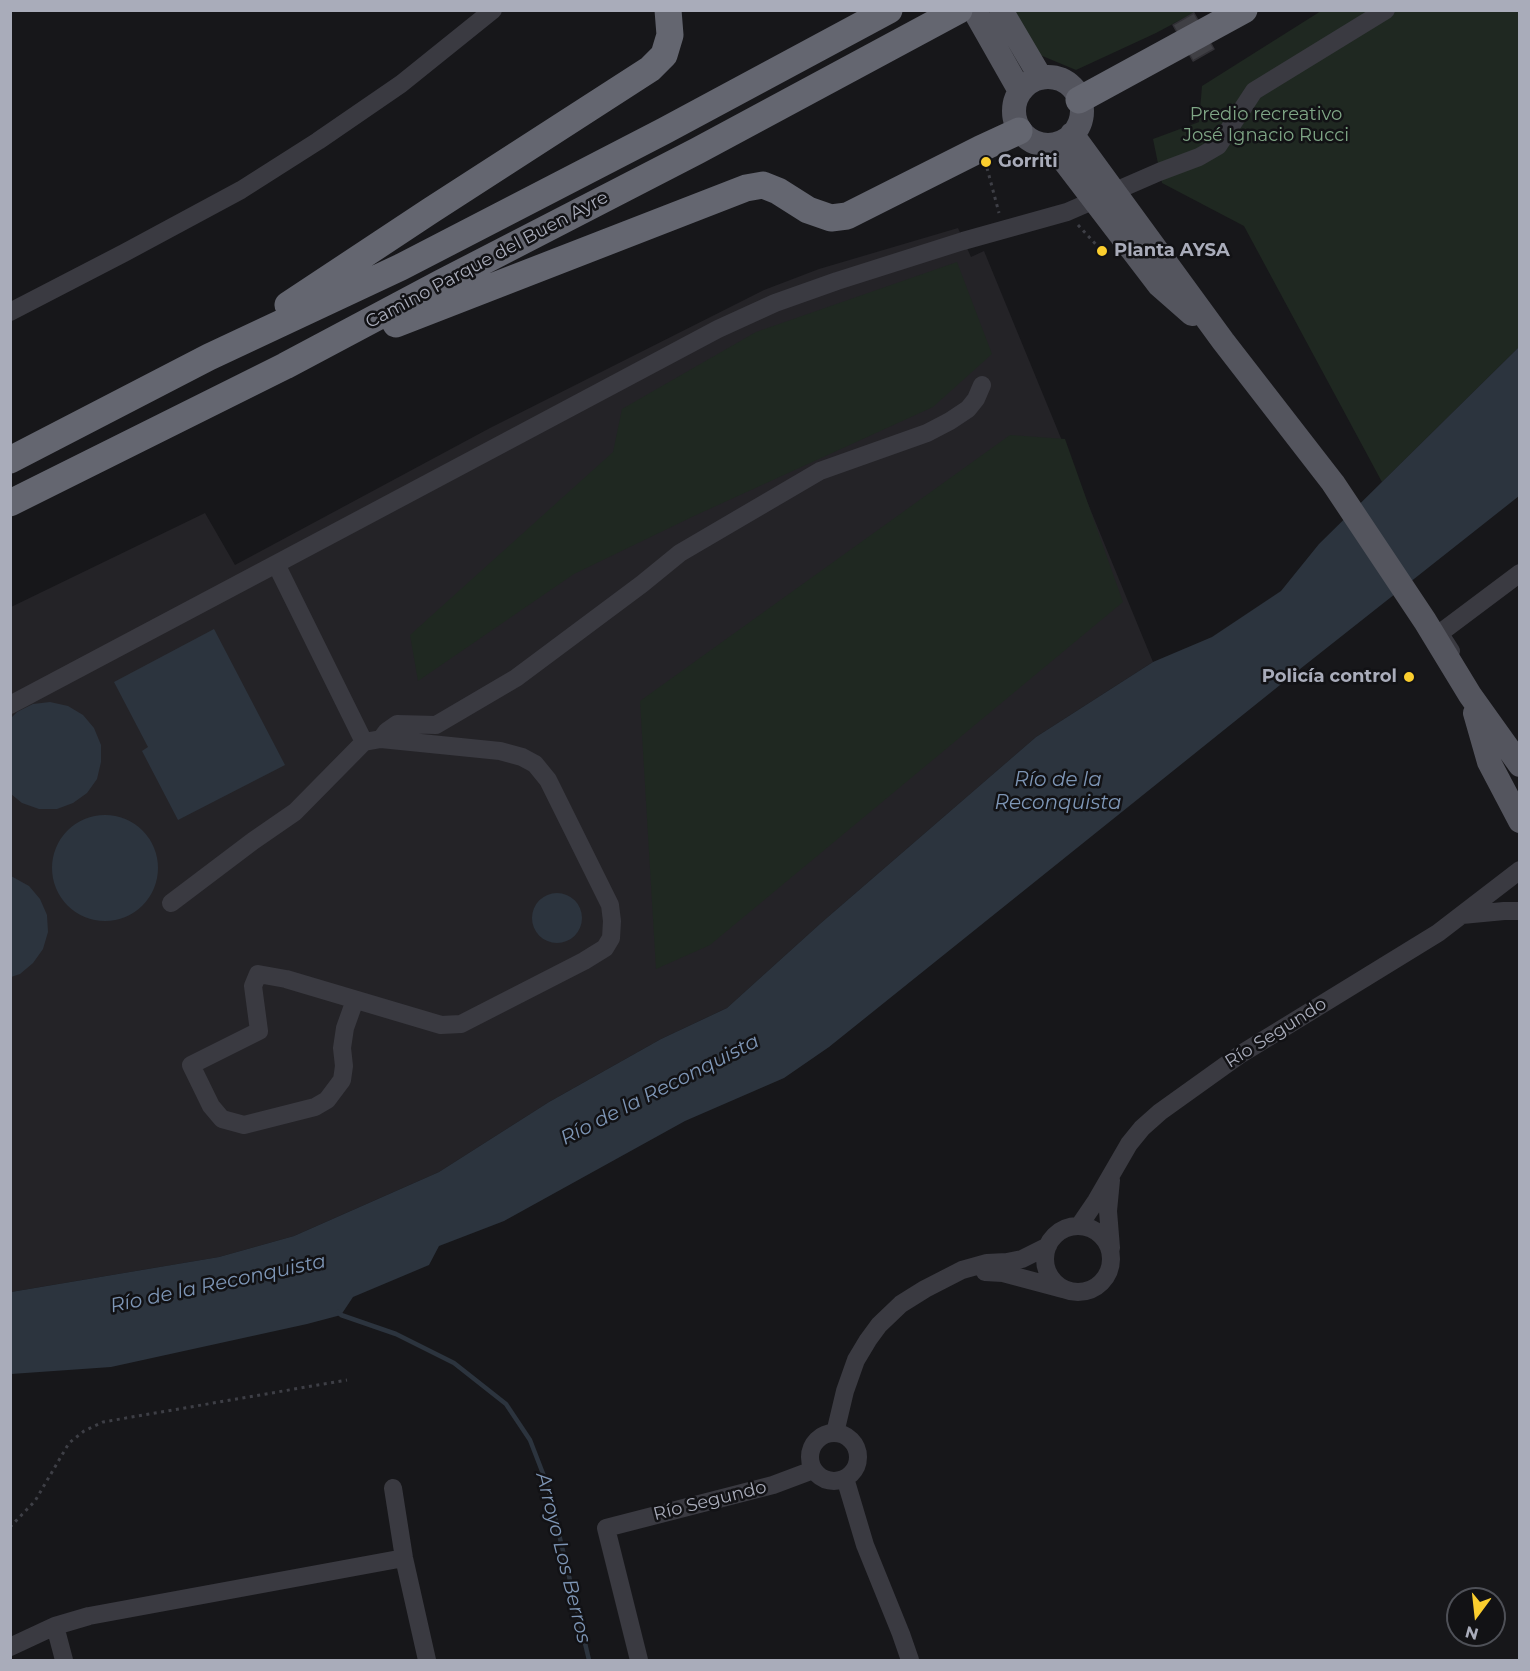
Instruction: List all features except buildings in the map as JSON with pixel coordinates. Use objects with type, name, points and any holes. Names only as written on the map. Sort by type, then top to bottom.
[{"type":"highway","points":[[209,357],[650,69],[664,54],[669,23],[689,10]]},
{"type":"highway","name":"Camino Parque del Buen Ayre","points":[[10,460],[209,357],[401,267],[674,126],[889,10]]},
{"type":"highway","points":[[1079,100],[1244,10]]},
{"type":"highway","name":"Camino Parque del Buen Ayre","points":[[10,503],[285,366],[697,151],[948,16]]},
{"type":"highway","points":[[285,366],[746,188],[763,185],[778,191],[808,210],[831,218],[847,216],[1019,130]]},
{"type":"main road","points":[[974,10],[1020,91]]},
{"type":"main road","points":[[1001,10],[1041,78]]},
{"type":"main road","points":[[1053,77],[1064,81],[1074,89],[1082,109],[1078,127],[1062,139],[1040,144],[1028,139],[1019,130],[1014,117],[1014,103],[1026,85],[1041,78],[1053,77]]},
{"type":"main road","points":[[1062,139],[1105,196],[1223,340],[1333,483],[1425,621],[1470,695],[1520,765]]},
{"type":"main road","points":[[1470,695],[1489,762],[1520,821]]},
{"type":"street","points":[[10,312],[241,190],[401,84],[493,10]]},
{"type":"street","points":[[10,705],[718,329],[775,303],[837,281],[1067,212],[1199,156],[1218,146],[1254,91],[1386,10]]},
{"type":"street","points":[[171,903],[295,812],[372,740],[397,724],[436,725],[516,678],[642,585],[680,553],[820,471],[927,433],[950,421],[968,409],[976,399],[982,385]]},
{"type":"street","points":[[276,564],[372,740]]},
{"type":"street","points":[[1470,695],[1474,690],[1470,679],[1446,644],[1443,638],[1444,630],[1520,573]]},
{"type":"street","points":[[355,1000],[345,1028],[342,1048],[344,1066],[342,1080],[327,1100],[315,1107],[244,1125],[222,1119],[211,1106],[191,1065],[260,1031],[253,986],[258,974],[286,979],[441,1025],[461,1024],[584,961],[605,948],[611,938],[610,905],[548,780],[535,764],[522,757],[500,751],[372,740]]},
{"type":"street","name":"Río Segundo","points":[[1079,1226],[1129,1144],[1160,1112],[1241,1054],[1438,933],[1520,870]]},
{"type":"street","points":[[1462,915],[1504,910],[1520,911]]},
{"type":"street","name":"Río Segundo","points":[[1111,1253],[1108,1211],[1112,1175]]},
{"type":"street","points":[[962,1270],[1003,1273],[1070,1291],[1092,1290],[1108,1274],[1112,1264],[1107,1242],[1100,1233],[1090,1228],[1079,1226],[1062,1230],[1053,1237],[1048,1246],[1045,1257],[1051,1279],[1070,1291]]},
{"type":"street","points":[[835,1433],[845,1391],[856,1360],[879,1325],[901,1304],[925,1288],[962,1270],[987,1263],[1022,1259],[1048,1246]]},
{"type":"street","points":[[835,1433],[843,1435],[855,1446],[858,1462],[855,1470],[849,1476],[834,1481],[826,1480],[813,1470],[810,1455],[812,1448],[821,1437],[835,1433]]},
{"type":"street","name":"Río Segundo","points":[[639,1660],[606,1528],[773,1485],[813,1470]]},
{"type":"street","points":[[845,1478],[868,1553],[902,1634],[910,1660]]},
{"type":"street","points":[[393,1488],[404,1558],[427,1660]]},
{"type":"street","points":[[10,1647],[55,1626],[89,1616],[404,1558]]},
{"type":"street","points":[[55,1626],[64,1660]]},
{"type":"path","points":[[986,162],[1003,230]]},
{"type":"path","points":[[1067,212],[1102,251]]},
{"type":"path","points":[[10,1527],[35,1501],[69,1443],[84,1431],[103,1422],[347,1380]]},
{"type":"shaded area","points":[[958,228],[971,257],[984,251],[1153,662],[1036,737],[821,923],[727,1008],[661,1039],[549,1102],[439,1172],[294,1236],[219,1257],[11,1292],[11,607],[205,513],[235,565],[490,428],[764,290],[819,269]]},
{"type":"green space","points":[[1013,11],[1197,11],[1156,33],[1076,70],[1040,55]]},
{"type":"green space","name":"Predio recreativo José Ignacio Rucci","points":[[1321,11],[1519,11],[1519,347],[1382,482],[1244,226],[1162,183],[1153,139],[1199,122],[1202,86]]},
{"type":"green space","points":[[957,262],[992,354],[933,407],[694,516],[574,574],[418,681],[410,635],[613,452],[622,409],[756,332]]},
{"type":"green space","points":[[1010,435],[1065,439],[1123,602],[710,945],[656,969],[640,701]]},
{"type":"water","name":"Río de la Reconquista","points":[[1519,347],[1519,496],[829,1047],[784,1078],[685,1121],[504,1221],[439,1246],[429,1265],[353,1297],[341,1315],[111,1367],[11,1374],[11,1292],[219,1257],[294,1236],[439,1172],[549,1102],[661,1039],[727,1008],[821,923],[1036,737],[1153,662],[1212,637],[1281,591],[1319,544]]},
{"type":"water","points":[[214,629],[285,765],[178,820],[142,751],[148,747],[114,682]]},
{"type":"water","points":[[50,702],[68,706],[83,715],[94,728],[101,745],[101,762],[97,779],[87,793],[73,803],[57,809],[39,809],[22,803],[11,794],[11,718],[17,712],[33,704]]},
{"type":"water","points":[[105,815],[125,819],[143,830],[154,848],[158,868],[154,888],[143,906],[125,917],[105,921],[85,917],[67,906],[56,888],[52,868],[56,848],[67,830],[85,819]]},
{"type":"water","points":[[11,876],[29,886],[40,899],[47,915],[48,932],[43,949],[33,963],[20,974],[11,977]]},
{"type":"water","points":[[557,893],[571,897],[578,904],[582,918],[578,932],[571,939],[557,943],[543,939],[536,932],[532,918],[536,904],[543,897]]},
{"type":"waterway","name":"Arroyo Los Berros","points":[[338,1312],[396,1334],[454,1363],[506,1404],[530,1440],[547,1484],[589,1660]]},
{"type":"place","name":"Gorriti","points":[[986,162]]},
{"type":"place","name":"Planta AYSA","points":[[1102,251]]},
{"type":"place","name":"Policía control","points":[[1409,677]]}]
